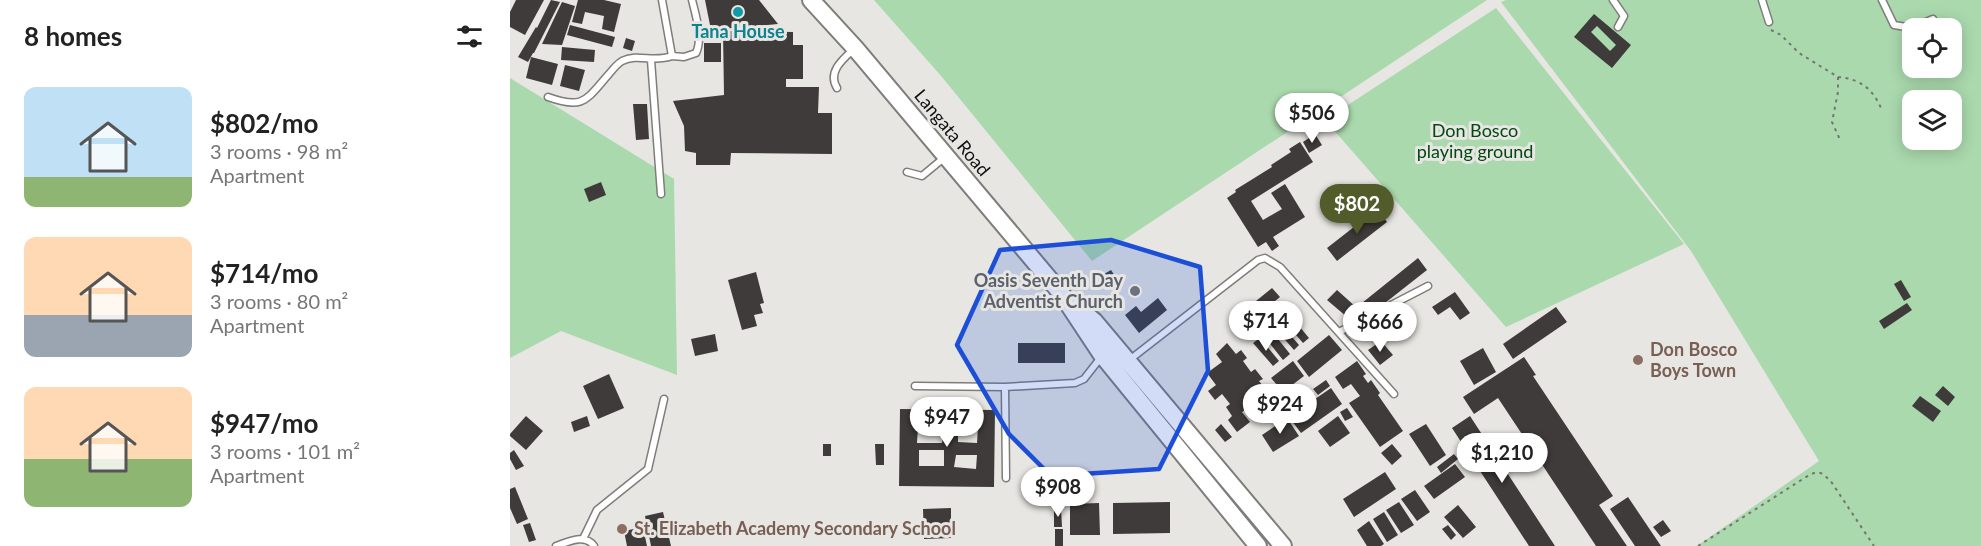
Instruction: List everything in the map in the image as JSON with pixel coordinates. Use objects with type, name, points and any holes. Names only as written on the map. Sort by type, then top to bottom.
[{"type":"main road","name":"Langata Road","points":[[812,1],[855,48],[1061,293],[1102,355],[1258,546]]},
{"type":"main road","name":"Langata Road","points":[[1061,293],[1094,321],[1283,546]]},
{"type":"lane","points":[[662,0],[672,56]]},
{"type":"lane","points":[[548,97],[565,103],[579,103],[588,98],[623,61],[641,58],[663,60],[672,56],[696,54],[699,47],[698,27],[692,0]]},
{"type":"lane","points":[[1613,0],[1624,16],[1618,27]]},
{"type":"lane","points":[[1762,0],[1769,22]]},
{"type":"lane","points":[[1882,0],[1894,25],[1902,26]]},
{"type":"lane","points":[[837,88],[833,82],[833,75],[841,60],[855,48]]},
{"type":"lane","points":[[651,60],[662,194]]},
{"type":"lane","points":[[907,172],[922,176],[945,157]]},
{"type":"lane","points":[[1127,361],[1258,260],[1265,258],[1280,267],[1394,394]]},
{"type":"lane","points":[[1339,332],[1428,286]]},
{"type":"lane","points":[[915,387],[1005,387],[1075,383],[1084,379],[1102,355]]},
{"type":"lane","points":[[1005,387],[1006,478]]},
{"type":"lane","points":[[583,539],[597,510],[648,469],[664,399]]},
{"type":"lane","points":[[556,546],[583,539],[594,546]]},
{"type":"path","points":[[1769,22],[1771,30],[1781,35],[1789,45],[1838,77],[1847,78],[1874,92],[1881,108]]},
{"type":"path","points":[[1838,77],[1838,92],[1832,122],[1841,142]]},
{"type":"path","points":[[1698,546],[1806,477],[1814,473],[1821,473],[1830,480],[1874,546]]},
{"type":"highlighted area","points":[[1111,240],[1200,267],[1208,371],[1159,469],[1051,476],[1009,434],[957,345],[1000,250]]},
{"type":"green space","points":[[874,0],[1487,0],[1092,261],[942,77]]},
{"type":"green space","points":[[1506,0],[1981,0],[1981,546],[1697,546],[1819,461],[1691,251],[1501,2]]},
{"type":"green space","name":"Don Bosco playing ground","points":[[1496,8],[1684,244],[1506,327],[1325,120]]},
{"type":"green space","points":[[510,78],[674,179],[677,375],[561,331],[510,358]]},
{"type":"building","points":[[516,0],[544,0],[525,35],[510,27],[510,12]]},
{"type":"building","points":[[551,0],[560,2],[528,62],[518,57],[537,28]]},
{"type":"building","points":[[578,0],[604,0],[621,4],[614,32],[602,29],[604,16],[585,12],[582,24],[572,22]]},
{"type":"building","name":"Tana House","points":[[705,0],[759,0],[778,24],[711,30]]},
{"type":"building","points":[[562,2],[575,6],[562,45],[542,44]]},
{"type":"building","points":[[1594,14],[1631,45],[1612,68],[1574,37]],"holes":[[[1597,26],[1616,45],[1610,51],[1591,32]]]},
{"type":"building","points":[[570,25],[615,37],[612,47],[567,35]]},
{"type":"building","points":[[723,31],[793,32],[793,45],[803,45],[803,79],[786,79],[786,87],[819,87],[818,113],[832,113],[832,154],[731,153],[730,165],[696,165],[696,153],[685,151],[684,126],[673,101],[724,95]]},
{"type":"building","points":[[626,38],[635,41],[632,51],[623,48]]},
{"type":"building","points":[[704,43],[721,43],[721,62],[704,62]]},
{"type":"building","points":[[562,47],[595,50],[594,62],[561,60]]},
{"type":"building","points":[[531,57],[558,64],[552,85],[526,78]]},
{"type":"building","points":[[565,65],[585,70],[579,91],[560,86]]},
{"type":"building","points":[[633,104],[647,104],[649,139],[636,140]]},
{"type":"building","points":[[1315,134],[1322,145],[1309,153],[1303,142]]},
{"type":"building","points":[[1300,142],[1313,162],[1251,201],[1263,220],[1282,209],[1271,193],[1285,184],[1305,217],[1273,237],[1279,246],[1272,251],[1266,242],[1258,247],[1227,198],[1236,192],[1235,190],[1272,167],[1271,165],[1291,152],[1289,149]]},
{"type":"building","points":[[601,182],[606,195],[589,202],[584,189]]},
{"type":"building","points":[[1377,209],[1387,222],[1337,261],[1327,248]]},
{"type":"building","points":[[1418,258],[1427,270],[1371,314],[1362,303]]},
{"type":"building","points":[[1111,270],[1117,279],[1106,287],[1099,277]]},
{"type":"building","points":[[756,272],[764,303],[760,304],[763,313],[754,315],[757,326],[742,330],[728,280]]},
{"type":"building","points":[[1901,280],[1911,297],[1904,301],[1894,284]]},
{"type":"building","points":[[1272,288],[1280,297],[1264,310],[1256,301]]},
{"type":"building","points":[[1337,290],[1356,307],[1347,317],[1327,300]]},
{"type":"building","points":[[1455,292],[1470,313],[1460,320],[1450,307],[1438,315],[1432,307]]},
{"type":"building","points":[[1158,298],[1167,310],[1139,333],[1125,315],[1136,306],[1141,312]]},
{"type":"building","points":[[1907,303],[1912,310],[1884,329],[1879,321]]},
{"type":"building","points":[[1556,307],[1567,322],[1513,359],[1503,344]]},
{"type":"building","points":[[1289,314],[1309,338],[1303,343],[1282,319]]},
{"type":"building","points":[[1279,322],[1299,345],[1294,350],[1273,326]]},
{"type":"building","points":[[1270,329],[1290,354],[1283,360],[1263,335]]},
{"type":"building","points":[[715,334],[718,351],[695,356],[691,339]]},
{"type":"building","points":[[1329,335],[1342,350],[1309,377],[1297,361]]},
{"type":"building","points":[[1260,338],[1279,361],[1273,366],[1253,343]]},
{"type":"building","points":[[1381,341],[1393,355],[1380,365],[1368,350]]},
{"type":"building","points":[[1018,343],[1065,343],[1065,363],[1018,363]]},
{"type":"building","points":[[1227,343],[1236,354],[1241,350],[1247,358],[1243,361],[1251,372],[1255,369],[1263,379],[1259,381],[1267,391],[1262,395],[1264,398],[1242,412],[1250,422],[1237,432],[1228,420],[1232,416],[1226,407],[1230,404],[1222,394],[1215,400],[1208,391],[1216,385],[1207,373],[1222,362],[1216,354]]},
{"type":"building","points":[[1483,348],[1496,372],[1474,385],[1460,361]]},
{"type":"building","points":[[1524,357],[1536,375],[1533,376],[1613,496],[1599,505],[1627,546],[1596,546],[1498,398],[1474,414],[1463,397]]},
{"type":"building","points":[[1293,361],[1304,376],[1283,392],[1271,378]]},
{"type":"building","points":[[1357,361],[1366,374],[1363,376],[1368,383],[1371,380],[1380,393],[1378,395],[1403,431],[1380,447],[1349,403],[1360,396],[1351,384],[1343,389],[1335,377]]},
{"type":"building","points":[[609,374],[624,408],[598,419],[583,386]]},
{"type":"building","points":[[1326,380],[1330,386],[1318,395],[1313,389]]},
{"type":"building","points":[[1943,386],[1955,397],[1948,406],[1935,395]]},
{"type":"building","points":[[1331,388],[1342,404],[1301,433],[1289,417]]},
{"type":"building","points":[[1310,389],[1315,395],[1304,404],[1300,398]]},
{"type":"building","points":[[1920,396],[1941,411],[1933,422],[1912,406]]},
{"type":"building","points":[[1271,404],[1275,410],[1262,420],[1257,414]]},
{"type":"building","points":[[1347,408],[1353,417],[1345,421],[1340,412]]},
{"type":"building","points":[[900,409],[995,410],[994,487],[899,486]],"holes":[[[918,426],[944,428],[942,443],[917,443]],[[978,426],[977,443],[958,442],[958,428]],[[919,450],[944,450],[944,466],[919,466]],[[956,455],[977,455],[976,469],[954,467]]]},
{"type":"building","points":[[526,416],[543,431],[526,450],[510,434]]},
{"type":"building","points":[[587,416],[590,426],[574,432],[571,422]]},
{"type":"building","points":[[1338,416],[1350,433],[1330,447],[1318,431]]},
{"type":"building","points":[[1470,416],[1555,546],[1529,546],[1452,428]]},
{"type":"building","points":[[1287,418],[1299,436],[1273,452],[1262,435]]},
{"type":"building","points":[[1221,424],[1232,437],[1225,442],[1215,430]]},
{"type":"building","points":[[1426,424],[1446,455],[1430,466],[1409,434]]},
{"type":"building","points":[[823,444],[831,444],[831,456],[823,456]]},
{"type":"building","points":[[875,444],[884,444],[884,465],[876,465]]},
{"type":"building","points":[[1392,444],[1402,456],[1392,465],[1381,453]]},
{"type":"building","points":[[514,450],[524,466],[516,470],[510,459],[510,453]]},
{"type":"building","points":[[1454,454],[1458,459],[1441,473],[1437,467]]},
{"type":"building","points":[[1455,464],[1465,477],[1434,499],[1424,486]]},
{"type":"building","points":[[1385,472],[1396,489],[1354,517],[1343,499]]},
{"type":"building","points":[[515,487],[528,519],[517,524],[510,508],[510,489]]},
{"type":"building","points":[[1415,490],[1430,512],[1417,521],[1401,499]]},
{"type":"building","points":[[1628,497],[1661,546],[1635,546],[1610,509]]},
{"type":"building","points":[[1170,502],[1170,533],[1113,534],[1113,503]]},
{"type":"building","points":[[1399,502],[1414,525],[1401,533],[1386,510]]},
{"type":"building","points":[[1099,503],[1100,535],[1070,535],[1070,504]]},
{"type":"building","points":[[1458,505],[1476,527],[1463,538],[1444,517]]},
{"type":"building","points":[[951,508],[951,538],[924,539],[923,509]]},
{"type":"building","points":[[1054,508],[1061,508],[1062,527],[1054,527]]},
{"type":"building","points":[[663,512],[671,546],[651,546],[645,516]]},
{"type":"building","points":[[1384,512],[1398,535],[1387,542],[1373,519]]},
{"type":"building","points":[[1663,520],[1671,531],[1661,537],[1653,527]]},
{"type":"building","points":[[1369,521],[1384,544],[1381,546],[1367,546],[1357,530]]},
{"type":"building","points":[[530,523],[536,540],[529,542],[523,525]]},
{"type":"building","points":[[1448,525],[1456,535],[1451,540],[1442,529]]},
{"type":"building","points":[[643,527],[647,546],[627,546],[624,531]]},
{"type":"building","points":[[1055,529],[1063,529],[1063,546],[1055,546]]},
{"type":"place","name":"Tana House","points":[[738,12]]},
{"type":"place","name":"Oasis Seventh Day Adventist Church","points":[[1135,291]]},
{"type":"place","name":"Don Bosco Boys Town","points":[[1638,360]]},
{"type":"place","name":"St. Elizabeth Academy Secondary School","points":[[622,529]]}]
